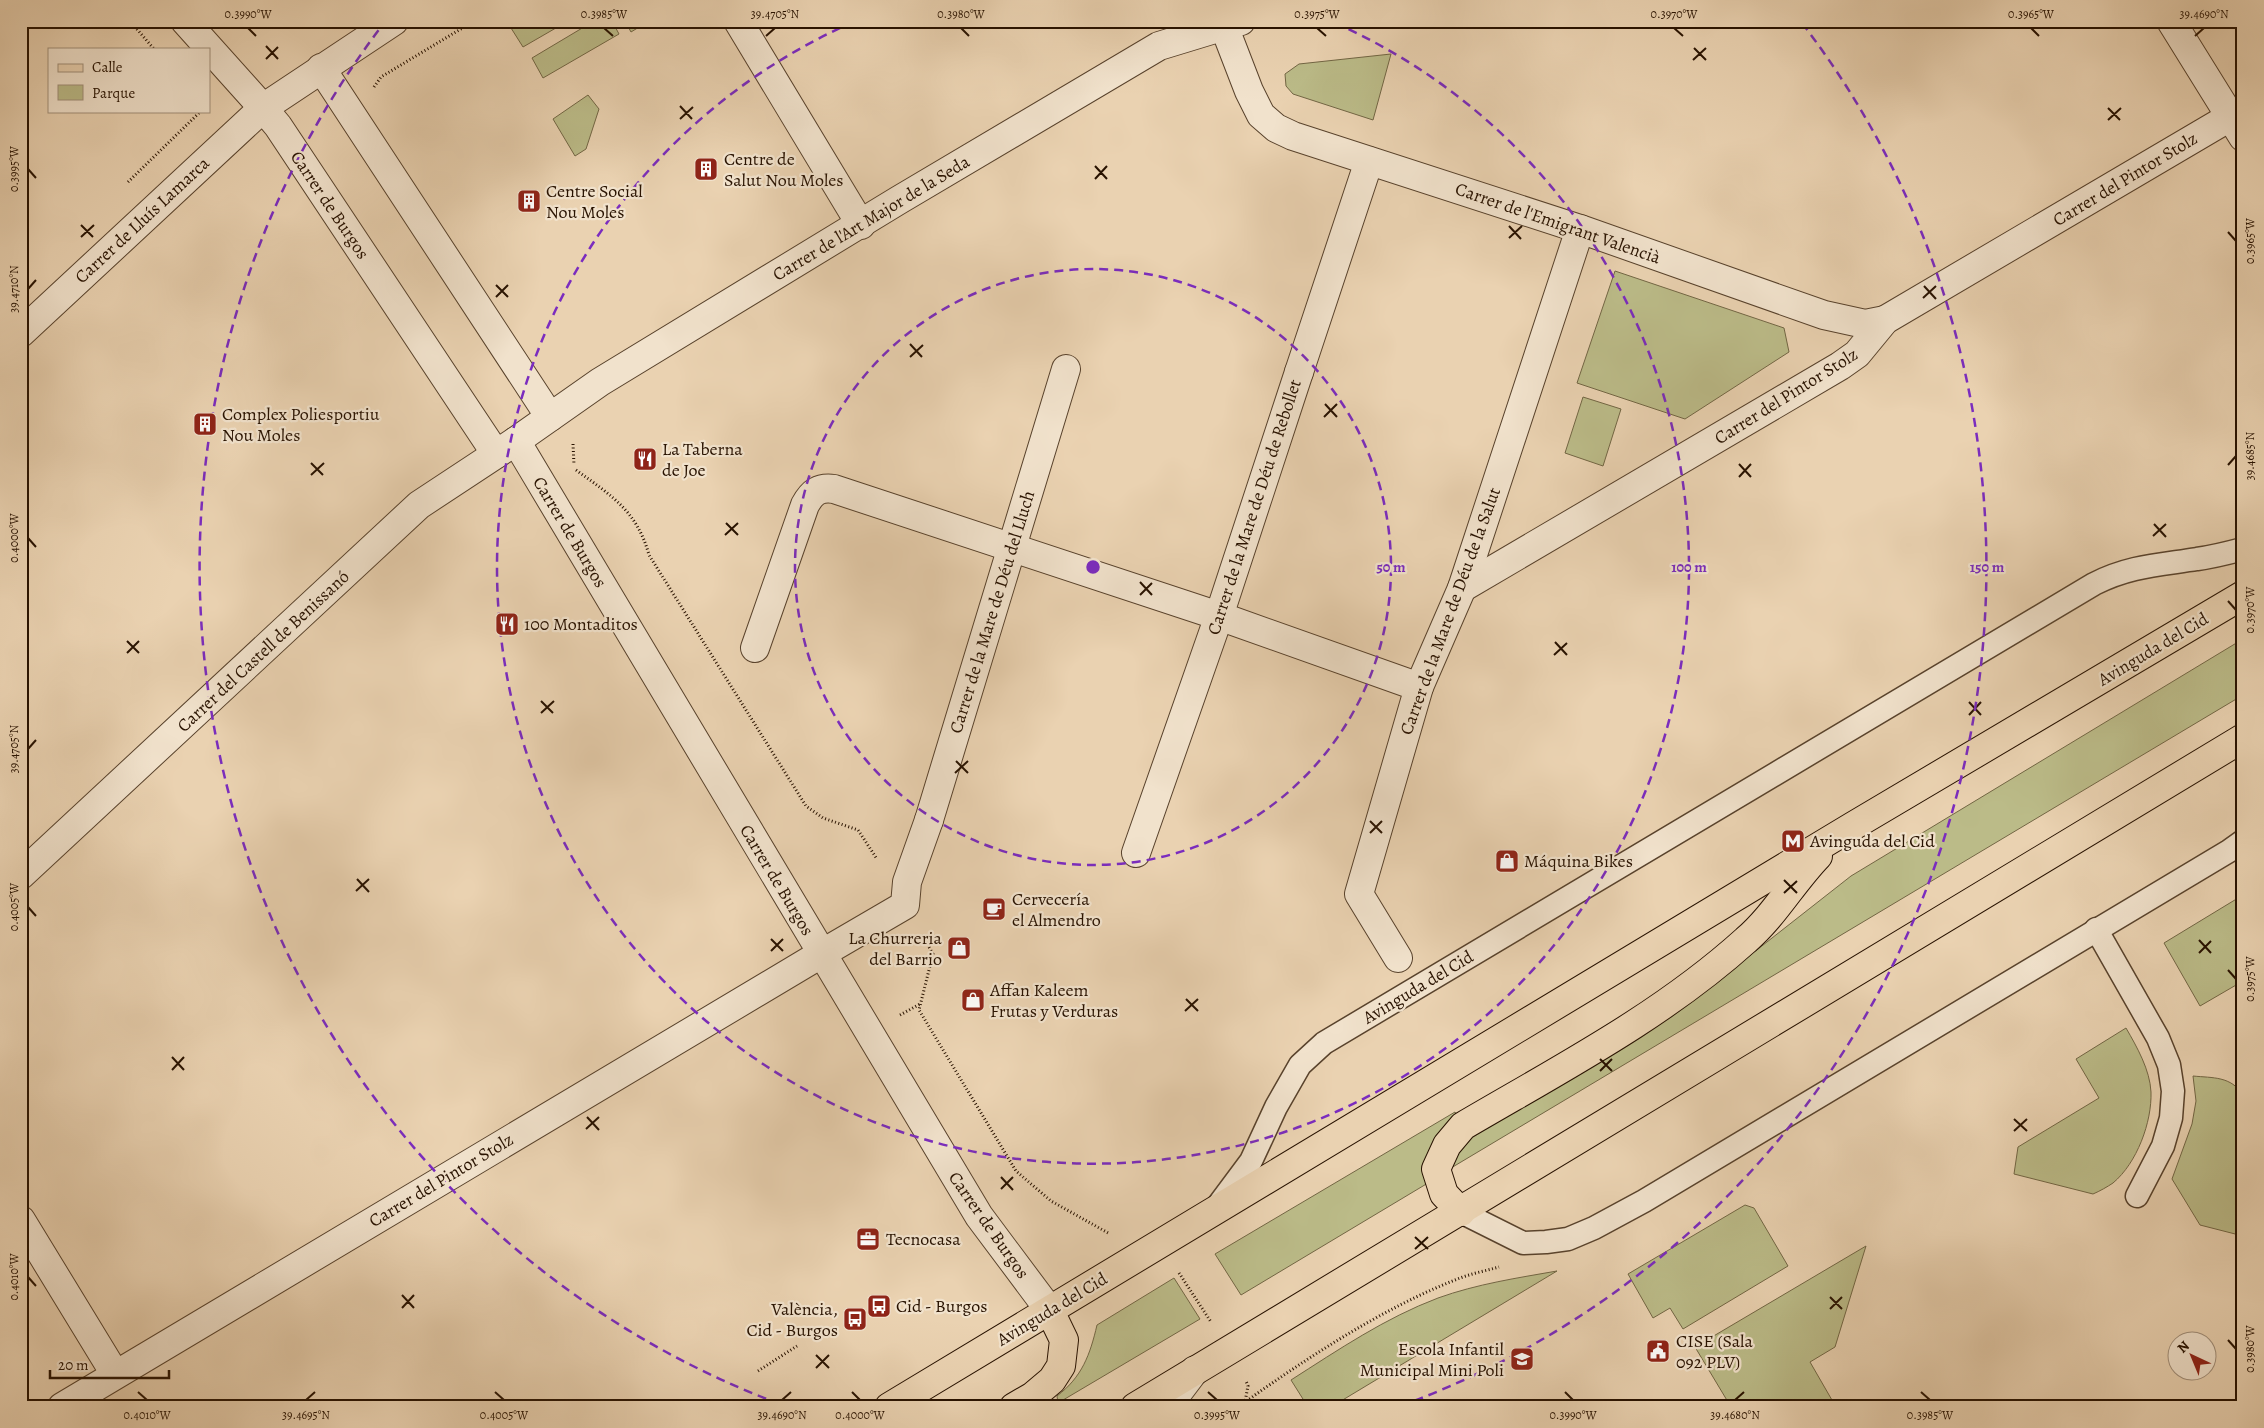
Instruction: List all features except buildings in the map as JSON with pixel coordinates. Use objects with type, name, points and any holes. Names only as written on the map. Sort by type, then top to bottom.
[{"type":"main road","name":"Avinguda del Cid","points":[[888,1407],[1853,826],[2243,596]]},
{"type":"main road","points":[[1135,1407],[1198,1367],[1461,1212],[2243,738]]},
{"type":"main road","points":[[1461,1212],[1444,1194],[1436,1169],[1447,1145],[1463,1126],[1639,1022],[1695,983],[1747,940],[1774,912],[1817,857],[1853,826]]},
{"type":"main road","points":[[1014,1407],[1033,1396],[1052,1380],[1061,1366],[1064,1340],[1050,1311]]},
{"type":"street","name":"Carrer de Lluís Lamarca","points":[[21,333],[263,108],[394,21]]},
{"type":"street","points":[[738,21],[861,225]]},
{"type":"street","points":[[2171,21],[2237,127]]},
{"type":"street","name":"Carrer de l'Art Major de la Seda","points":[[506,448],[600,382],[861,225],[899,200],[1159,46],[1229,23]]},
{"type":"street","name":"Carrer de l'Emigrant Valencià","points":[[1229,23],[1249,91],[1261,115],[1276,128],[1293,136],[1580,229],[1824,315],[1865,324],[1885,320]]},
{"type":"street","name":"Carrer de Burgos","points":[[195,27],[263,108],[506,448],[653,668],[821,954],[979,1216],[1050,1311]]},
{"type":"street","points":[[321,68],[550,416]]},
{"type":"street","name":"Carrer del Pintor Stolz","points":[[1462,588],[1840,366],[1857,354],[1885,320],[2237,127]]},
{"type":"street","name":"Carrer de la Mare de Déu de Rebollet","points":[[1136,853],[1219,616],[1369,161]]},
{"type":"street","name":"Carrer de la Mare de Déu de la Salut","points":[[1398,958],[1359,894],[1419,687],[1462,588],[1580,229]]},
{"type":"street","name":"Carrer de la Mare de Déu del Lluch","points":[[905,906],[907,882],[929,820],[1066,369]]},
{"type":"street","name":"Carrer del Castell de Benissanó","points":[[21,875],[419,505],[506,448]]},
{"type":"street","points":[[755,648],[805,505],[815,490],[824,488],[834,489],[1219,616],[1419,687]]},
{"type":"street","points":[[821,954],[905,906]]},
{"type":"street","name":"Carrer del Pintor Stolz","points":[[62,1407],[821,954]]},
{"type":"street","points":[[21,1220],[115,1374]]},
{"type":"street","points":[[1168,1407],[1198,1367]]},
{"type":"lane","name":"Avinguda del Cid","points":[[1214,1210],[1251,1161],[1276,1107],[1300,1065],[1324,1044],[2114,573],[2136,567],[2200,559],[2243,549]]},
{"type":"lane","points":[[1461,1212],[1523,1243],[1568,1239],[1594,1228],[1652,1196],[2243,840]]},
{"type":"lane","points":[[2096,929],[2158,1038],[2169,1065],[2173,1091],[2171,1118],[2164,1146],[2137,1196]]},
{"type":"path","points":[[130,21],[153,48]]},
{"type":"path","points":[[373,91],[375,84],[381,77],[474,21]]},
{"type":"path","points":[[574,440],[572,462],[576,470],[627,510],[644,535],[649,555],[796,794],[813,813],[858,830],[864,836],[933,954],[919,1010],[1016,1172],[1051,1201]]},
{"type":"path","points":[[900,1016],[921,1003]]},
{"type":"path","points":[[1181,1274],[1207,1315]]},
{"type":"path","points":[[758,1370],[797,1346]]},
{"type":"path","points":[[1244,1407],[1248,1386]]},
{"type":"green space","points":[[522,21],[568,21],[523,47],[511,28]]},
{"type":"green space","points":[[594,21],[612,21],[619,34],[543,78],[532,58]]},
{"type":"green space","points":[[625,21],[649,21],[631,32]]},
{"type":"green space","points":[[1391,54],[1373,120],[1293,94],[1286,86],[1285,74],[1299,64]]},
{"type":"green space","points":[[588,95],[599,109],[586,149],[575,156],[553,119]]},
{"type":"green space","points":[[1615,271],[1784,328],[1789,352],[1685,419],[1577,383]]},
{"type":"green space","points":[[1583,397],[1621,409],[1603,466],[1565,453]]},
{"type":"green space","points":[[2243,639],[2243,695],[1451,1168],[1464,1141],[1702,993],[1851,876]]},
{"type":"green space","points":[[2243,895],[2243,981],[2200,1006],[2164,943]]},
{"type":"green space","points":[[2126,1028],[2146,1067],[2150,1084],[2151,1104],[2146,1129],[2136,1153],[2122,1175],[2113,1183],[2093,1194],[2014,1174],[2018,1147],[2099,1098],[2076,1059]]},
{"type":"green space","points":[[2193,1076],[2227,1081],[2233,1084],[2243,1095],[2243,1236],[2200,1225],[2172,1179],[2192,1124],[2196,1101]]},
{"type":"green space","points":[[1455,1112],[1458,1118],[1428,1183],[1241,1295],[1215,1254]]},
{"type":"green space","points":[[1745,1205],[1754,1208],[1788,1266],[1683,1329],[1670,1308],[1653,1318],[1628,1274]]},
{"type":"green space","points":[[1866,1246],[1835,1347],[1810,1362],[1836,1407],[1731,1407],[1695,1347]]},
{"type":"green space","points":[[1557,1271],[1331,1407],[1308,1407],[1291,1380],[1344,1346],[1418,1306],[1482,1285]]},
{"type":"green space","points":[[1174,1278],[1200,1319],[1058,1403],[1057,1396],[1073,1381],[1084,1365],[1097,1325]]},
{"type":"place","name":"Centre de Salut Nou Moles","points":[[706,169]]},
{"type":"place","name":"Centre Social Nou Moles","points":[[529,201]]},
{"type":"place","name":"Complex Poliesportiu Nou Moles","points":[[205,424]]},
{"type":"place","name":"La Taberna de Joe","points":[[645,459]]},
{"type":"place","name":"100 Montaditos","points":[[507,624]]},
{"type":"place","name":"Avinguda del Cid","points":[[1793,841]]},
{"type":"place","name":"Máquina Bikes","points":[[1507,861]]},
{"type":"place","name":"Cervecería el Almendro","points":[[994,909]]},
{"type":"place","name":"La Churreria del Barrio","points":[[959,948]]},
{"type":"place","name":"Affan Kaleem Frutas y Verduras","points":[[973,1000]]},
{"type":"place","name":"Tecnocasa","points":[[868,1239]]},
{"type":"place","name":"Cid - Burgos","points":[[879,1306]]},
{"type":"place","name":"València, Cid - Burgos","points":[[855,1319]]},
{"type":"place","name":"CISE (Sala 092 PLV)","points":[[1658,1351]]},
{"type":"place","name":"Escola Infantil Municipal Mini Poli","points":[[1522,1359]]}]
